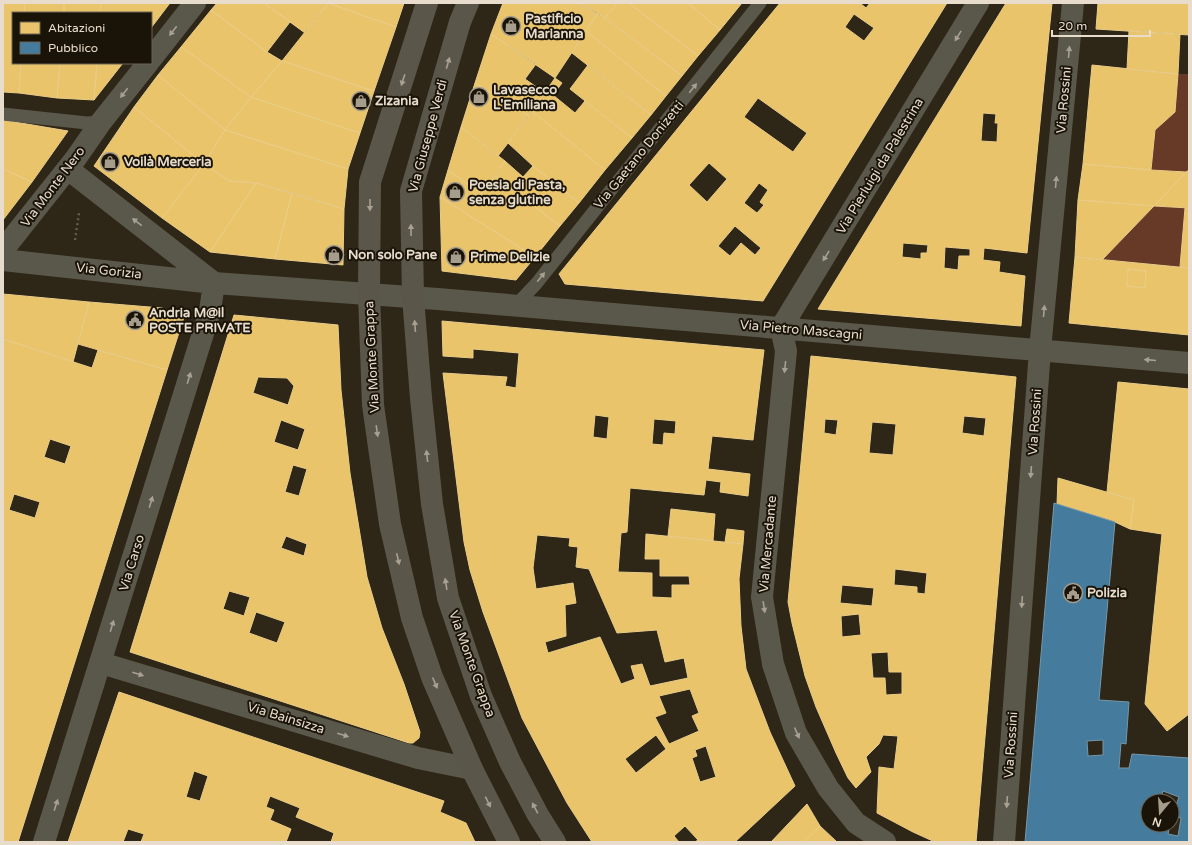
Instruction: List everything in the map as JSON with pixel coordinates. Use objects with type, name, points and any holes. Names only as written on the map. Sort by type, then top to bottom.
[{"type":"main road","points":[[369,294],[370,182],[427,3]]},
{"type":"main road","name":"Via Giuseppe Verdi","points":[[413,297],[411,191],[460,22],[468,3]]},
{"type":"main road","name":"Via Monte Grappa","points":[[369,294],[373,405],[390,524],[412,618],[432,677],[472,769],[509,842]]},
{"type":"main road","name":"Via Monte Grappa","points":[[413,297],[420,398],[432,504],[448,598],[481,696],[510,762],[538,815],[555,842]]},
{"type":"street","points":[[152,58],[195,3]]},
{"type":"street","name":"Via Pierluigi da Palestrina","points":[[781,328],[978,3]]},
{"type":"street","name":"Via Rossini","points":[[1004,842],[1040,350],[1074,3]]},
{"type":"street","name":"Via Monte Nero","points":[[3,250],[68,169],[101,122],[147,64]]},
{"type":"street","points":[[68,169],[214,282]]},
{"type":"street","name":"Via Gorizia","points":[[3,260],[214,282],[369,294]]},
{"type":"street","name":"Via Carso","points":[[44,842],[210,311],[214,282]]},
{"type":"street","name":"Via Monte Grappa","points":[[369,294],[413,297]]},
{"type":"street","name":"Via Pietro Mascagni","points":[[413,297],[1189,363]]},
{"type":"street","name":"Via Mercadante","points":[[781,328],[786,351],[762,597],[773,664],[796,733],[828,788],[856,823],[885,842]]},
{"type":"street","name":"Via Bainsizza","points":[[101,663],[418,758],[472,769]]},
{"type":"lane","name":"Via Gaetano Donizetti","points":[[515,306],[536,284],[760,3]]},
{"type":"lane","points":[[3,114],[87,123],[101,122]]},
{"type":"path","points":[[75,242],[80,207]]},
{"type":"shaded area","points":[[1178,74],[1189,74],[1189,170],[1186,172],[1151,170],[1155,130],[1175,112]]},
{"type":"shaded area","points":[[1154,206],[1185,208],[1180,267],[1102,260]]},
{"type":"building: Abitazioni","points":[[3,3],[25,3],[24,12],[12,12],[12,64],[21,64],[19,93],[3,92]]},
{"type":"building: Abitazioni","points":[[25,3],[64,3],[64,12],[24,12]]},
{"type":"building: Abitazioni","points":[[64,3],[101,3],[100,12],[64,12]]},
{"type":"building: Abitazioni","points":[[101,3],[170,3],[152,27],[152,12],[100,12]]},
{"type":"building: Abitazioni","points":[[217,3],[264,3],[290,22],[267,52],[211,10]]},
{"type":"building: Abitazioni","points":[[264,3],[328,3],[305,33]]},
{"type":"building: Abitazioni","points":[[328,3],[404,3],[396,27]]},
{"type":"building: Abitazioni","points":[[328,3],[396,27],[374,91],[282,61]]},
{"type":"building: Abitazioni","points":[[503,3],[578,3],[598,13],[555,78],[491,34]]},
{"type":"building: Abitazioni","points":[[578,3],[617,3],[605,18]]},
{"type":"building: Abitazioni","points":[[617,3],[629,3],[698,56],[682,76],[605,18]]},
{"type":"building: Abitazioni","points":[[629,3],[688,3],[720,30],[698,56]]},
{"type":"building: Abitazioni","points":[[688,3],[742,3],[720,30]]},
{"type":"building: Abitazioni","points":[[780,3],[860,3],[866,8],[870,3],[947,3],[763,301],[565,284],[559,274]],"holes":[[[854,14],[874,28],[864,41],[845,27]],[[758,98],[807,133],[793,152],[744,117]],[[709,163],[727,179],[707,202],[689,185]],[[759,183],[768,190],[760,202],[764,205],[757,213],[744,203]],[[735,226],[761,248],[755,255],[741,243],[730,256],[718,246]]]},
{"type":"building: Abitazioni","points":[[1006,3],[1052,3],[1027,253],[984,248],[983,260],[1000,262],[999,272],[1025,276],[1021,326],[818,309]],"holes":[[[983,113],[996,114],[995,123],[998,123],[997,142],[981,141]],[[903,243],[928,245],[927,253],[921,253],[921,259],[902,257]],[[945,247],[970,249],[970,256],[959,256],[958,270],[944,268]]]},
{"type":"building: Abitazioni","points":[[1098,3],[1189,3],[1189,35],[1096,29]]},
{"type":"building: Abitazioni","points":[[211,10],[267,52],[282,61],[251,97],[181,47]]},
{"type":"building: Abitazioni","points":[[598,13],[682,76],[666,96],[586,31]]},
{"type":"building: Abitazioni","points":[[586,31],[666,96],[651,115],[572,53]]},
{"type":"building: Abitazioni","points":[[1129,31],[1180,34],[1178,74],[1127,69]]},
{"type":"building: Abitazioni","points":[[491,34],[536,64],[525,79],[545,93],[529,116],[475,83]]},
{"type":"building: Abitazioni","points":[[181,47],[251,97],[225,130],[158,75]]},
{"type":"building: Abitazioni","points":[[282,61],[374,91],[360,133],[251,97]]},
{"type":"building: Abitazioni","points":[[21,64],[60,64],[57,98],[19,93]]},
{"type":"building: Abitazioni","points":[[60,64],[97,64],[94,100],[57,98]]},
{"type":"building: Abitazioni","points":[[97,64],[122,64],[94,100]]},
{"type":"building: Abitazioni","points":[[588,65],[651,115],[632,138],[570,89]]},
{"type":"building: Abitazioni","points":[[1092,65],[1178,74],[1175,112],[1155,130],[1151,170],[1083,164]]},
{"type":"building: Abitazioni","points":[[158,75],[225,130],[204,164],[134,107]]},
{"type":"building: Abitazioni","points":[[555,78],[562,83],[553,95],[575,113],[585,101],[632,138],[605,170],[532,111]]},
{"type":"building: Abitazioni","points":[[475,83],[529,116],[498,156],[461,127]]},
{"type":"building: Abitazioni","points":[[251,97],[360,133],[348,169],[225,130]]},
{"type":"building: Abitazioni","points":[[134,107],[204,164],[162,218],[94,166]]},
{"type":"building: Abitazioni","points":[[532,111],[605,170],[579,203],[533,166],[508,143]]},
{"type":"building: Abitazioni","points":[[3,120],[68,131],[32,182],[3,169]]},
{"type":"building: Abitazioni","points":[[461,127],[505,161],[482,194],[448,170]]},
{"type":"building: Abitazioni","points":[[225,130],[348,169],[344,209],[256,183],[229,181],[204,164]]},
{"type":"building: Abitazioni","points":[[505,161],[523,177],[533,166],[579,203],[560,226],[495,176]]},
{"type":"building: Abitazioni","points":[[204,164],[229,181],[256,183],[210,252],[162,218]]},
{"type":"building: Abitazioni","points":[[1083,164],[1186,172],[1154,206],[1078,200]]},
{"type":"building: Abitazioni","points":[[3,169],[32,182],[3,220]]},
{"type":"building: Abitazioni","points":[[448,170],[482,194],[495,176],[560,226],[535,257],[440,197]]},
{"type":"building: Abitazioni","points":[[1189,170],[1189,208],[1154,206],[1186,172]]},
{"type":"building: Abitazioni","points":[[256,183],[292,193],[275,259],[210,252]]},
{"type":"building: Abitazioni","points":[[292,193],[344,209],[343,265],[275,259]]},
{"type":"building: Abitazioni","points":[[440,197],[535,257],[516,280],[442,271]]},
{"type":"building: Abitazioni","points":[[1078,200],[1154,206],[1102,260],[1075,257]]},
{"type":"building: Abitazioni","points":[[1185,208],[1189,208],[1189,268],[1180,267]]},
{"type":"building: Abitazioni","points":[[1075,257],[1189,268],[1189,335],[1069,323]],"holes":[[[1128,269],[1146,271],[1145,288],[1127,286]]]},
{"type":"building: Abitazioni","points":[[1128,269],[1146,271],[1145,288],[1127,286]]},
{"type":"building: Abitazioni","points":[[3,294],[89,302],[73,362],[3,339]]},
{"type":"building: Abitazioni","points":[[89,302],[162,308],[184,317],[167,370],[78,344]]},
{"type":"building: Abitazioni","points":[[234,315],[338,325],[341,390],[350,473],[367,577],[382,628],[404,684],[420,732],[419,738],[413,743],[409,743],[130,652]],"holes":[[[258,377],[287,378],[294,386],[288,405],[253,393]],[[281,420],[305,429],[298,450],[274,442]],[[293,465],[307,469],[299,496],[285,492]],[[286,536],[307,544],[304,556],[281,548]],[[229,591],[250,597],[244,616],[223,609]],[[256,612],[285,622],[277,643],[249,633]]]},
{"type":"building: Abitazioni","points":[[442,321],[764,350],[753,440],[712,436],[708,469],[750,474],[748,496],[720,492],[721,482],[706,480],[704,495],[630,488],[627,532],[621,533],[618,572],[652,573],[652,597],[672,598],[672,585],[690,585],[689,576],[660,576],[660,559],[645,559],[646,534],[743,544],[739,579],[741,626],[746,669],[770,732],[795,786],[735,842],[695,842],[698,840],[685,826],[674,836],[679,842],[592,842],[567,803],[522,718],[483,612],[470,570],[464,542],[443,373],[507,377],[505,386],[516,388],[519,353],[473,349],[473,358],[443,356]],"holes":[[[595,415],[609,417],[607,439],[593,437]],[[654,419],[676,421],[675,434],[664,433],[663,445],[652,444]],[[537,535],[570,538],[569,546],[578,547],[576,567],[589,569],[617,633],[657,630],[665,662],[684,658],[688,678],[650,686],[642,664],[631,666],[635,679],[621,684],[600,637],[548,653],[545,642],[566,636],[565,605],[576,603],[573,583],[536,589],[533,568]],[[690,689],[699,713],[692,716],[699,731],[669,744],[655,717],[666,713],[659,696]],[[656,735],[666,749],[636,773],[625,759]],[[706,746],[716,777],[700,782],[692,758],[697,756],[695,750]]]},
{"type":"building: Abitazioni","points":[[3,339],[92,368],[98,350],[167,370],[18,842],[3,842]],"holes":[[[50,439],[71,446],[65,464],[44,457]],[[14,494],[40,502],[35,518],[9,510]]]},
{"type":"building: Abitazioni","points":[[811,356],[1016,377],[976,842],[935,842],[877,813],[879,767],[894,769],[898,736],[883,735],[879,744],[866,757],[871,772],[856,788],[848,778],[816,707],[805,676],[788,602]],"holes":[[[964,416],[986,418],[984,436],[962,433]],[[825,419],[838,420],[836,435],[824,433]],[[872,422],[896,424],[893,455],[869,453]],[[895,569],[927,573],[925,594],[917,593],[917,587],[894,585]],[[842,585],[874,588],[872,606],[840,603]],[[859,614],[861,635],[842,637],[841,616]],[[888,652],[889,672],[902,672],[902,694],[886,695],[885,678],[873,678],[871,653]]]},
{"type":"building: Abitazioni","points":[[1118,382],[1189,389],[1189,714],[1167,731],[1145,704],[1162,534],[1130,529],[1134,500],[1107,492]]},
{"type":"building: Abitazioni","points":[[1058,478],[1134,500],[1130,529],[1115,522],[1057,504]]},
{"type":"building: Abitazioni","points":[[671,509],[715,514],[713,541],[668,536]]},
{"type":"building: Abitazioni","points":[[727,529],[744,531],[743,544],[725,542]]},
{"type":"building: Abitazioni","points":[[119,692],[444,801],[440,812],[466,823],[475,842],[331,842],[334,833],[296,817],[300,808],[270,796],[266,807],[274,810],[270,820],[291,829],[286,842],[141,842],[144,834],[128,829],[123,842],[68,842]],"holes":[[[194,771],[208,776],[200,801],[186,797]]]},
{"type":"building: Abitazioni","points":[[807,804],[820,826],[804,842],[771,842]]},
{"type":"building: Abitazioni","points":[[820,826],[837,842],[804,842]]},
{"type":"building: Pubblico","points":[[1054,503],[1115,522],[1099,700],[1129,702],[1126,744],[1121,743],[1119,768],[1129,768],[1132,754],[1189,758],[1189,842],[1025,842]],"holes":[[[1103,740],[1103,755],[1088,756],[1087,741]]]},
{"type":"place","name":"Pastificio Marianna","points":[[511,26]]},
{"type":"place","name":"Lavasecco L'Emiliana","points":[[479,97]]},
{"type":"place","name":"Zizania","points":[[361,101]]},
{"type":"place","name":"Voilà Merceria","points":[[110,162]]},
{"type":"place","name":"Poesia di Pasta, senza glutine","points":[[455,192]]},
{"type":"place","name":"Non solo Pane","points":[[334,255]]},
{"type":"place","name":"Prime Delizie","points":[[456,257]]},
{"type":"place","name":"Andria M@il POSTE PRIVATE","points":[[135,320]]},
{"type":"place","name":"Polizia","points":[[1073,593]]}]
